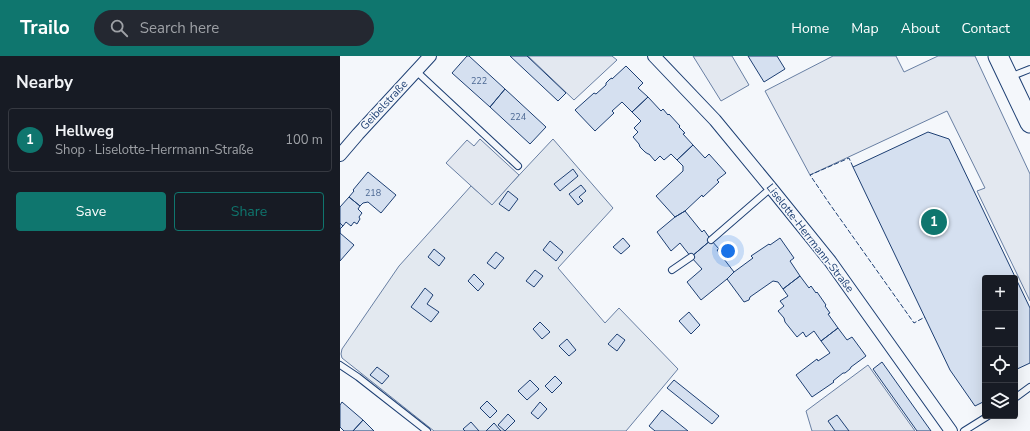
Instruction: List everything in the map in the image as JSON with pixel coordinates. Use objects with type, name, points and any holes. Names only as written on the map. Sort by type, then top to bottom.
[{"type":"main road","points":[[998,56],[1030,123]]},
{"type":"street","name":"Geibelstraße","points":[[340,155],[430,56]]},
{"type":"street","name":"Liselotte-Herrmann-Straße","points":[[654,56],[715,120],[830,261],[951,431]]},
{"type":"lane","points":[[1009,78],[1030,69]]},
{"type":"lane","points":[[416,71],[518,166]]},
{"type":"lane","points":[[711,240],[771,188]]},
{"type":"lane","points":[[672,270],[691,257]]},
{"type":"lane","points":[[340,365],[358,377],[427,431]]},
{"type":"lane","points":[[1018,396],[1030,387]]},
{"type":"lane","points":[[964,431],[983,419]]},
{"type":"shaded area","points":[[528,56],[612,56],[617,60],[574,100]]},
{"type":"shaded area","points":[[693,56],[732,56],[749,85],[721,101]]},
{"type":"shaded area","points":[[833,56],[896,56],[904,72],[938,56],[975,56],[1030,174],[1030,301],[977,191],[985,188],[947,111],[810,175],[765,91]]},
{"type":"shaded area","points":[[480,139],[519,175],[492,205],[446,163],[467,140],[474,146]]},
{"type":"shaded area","points":[[553,139],[613,208],[558,268],[605,323],[619,308],[678,369],[626,431],[434,431],[342,358],[342,349],[399,266],[471,186],[492,204]]},
{"type":"shaded area","points":[[868,365],[915,431],[812,431],[806,411]]},
{"type":"building","points":[[467,56],[469,56],[505,89],[490,107],[452,73]]},
{"type":"building","points":[[510,56],[527,56],[566,93],[558,101]]},
{"type":"building","points":[[748,56],[777,56],[785,69],[764,82]]},
{"type":"building","points":[[626,66],[643,83],[638,88],[648,97],[632,112],[622,102],[612,111],[614,113],[595,131],[575,110],[594,93],[596,94],[610,79],[612,79]]},
{"type":"building","points":[[505,89],[546,127],[530,144],[490,107]]},
{"type":"building","points":[[648,97],[661,111],[663,109],[668,115],[669,114],[680,126],[679,127],[685,133],[683,134],[693,145],[677,160],[671,154],[664,160],[660,156],[655,161],[640,147],[633,137],[638,132],[634,128],[641,121],[632,112]]},
{"type":"building","points":[[928,132],[949,139],[1014,275],[982,275],[982,402],[975,406],[950,370],[853,167]]},
{"type":"building","points":[[693,145],[705,158],[709,154],[726,173],[717,180],[719,182],[703,197],[702,195],[685,211],[675,217],[656,196],[683,171],[683,166],[677,160]]},
{"type":"building","points":[[573,169],[578,176],[560,191],[554,184]]},
{"type":"building","points":[[368,172],[396,195],[381,213],[368,202],[363,203],[360,206],[349,197]]},
{"type":"building","points":[[581,185],[586,191],[579,197],[583,201],[578,205],[569,194]]},
{"type":"building","points":[[508,191],[518,199],[509,211],[499,204]]},
{"type":"building","points":[[349,197],[360,206],[358,209],[362,213],[357,224],[354,222],[351,226],[346,222],[343,226],[340,223],[340,207]]},
{"type":"building","points":[[685,211],[702,232],[704,230],[711,240],[691,257],[680,243],[671,251],[657,232]]},
{"type":"building","points":[[340,233],[354,245],[340,261]]},
{"type":"building","points":[[623,238],[630,246],[621,254],[613,247]]},
{"type":"building","points":[[780,238],[794,258],[790,261],[800,276],[783,289],[778,282],[773,281],[750,297],[749,300],[744,302],[727,279],[753,258],[751,256]]},
{"type":"building","points":[[711,240],[719,249],[717,250],[734,272],[701,300],[687,282],[702,269],[691,257]]},
{"type":"building","points":[[550,241],[563,252],[556,261],[543,250]]},
{"type":"building","points":[[434,249],[445,258],[439,266],[428,257]]},
{"type":"building","points":[[496,252],[504,258],[495,269],[487,263]]},
{"type":"building","points":[[535,270],[543,276],[534,287],[526,281]]},
{"type":"building","points":[[474,274],[484,284],[478,291],[468,281]]},
{"type":"building","points":[[800,276],[809,288],[811,286],[816,293],[817,292],[830,313],[828,314],[838,328],[821,341],[814,331],[806,337],[803,332],[797,337],[778,311],[784,306],[780,301],[788,296],[783,289]]},
{"type":"building","points":[[1018,283],[1030,308],[1030,363],[1018,369]]},
{"type":"building","points":[[425,288],[433,295],[427,304],[439,312],[431,322],[411,307]]},
{"type":"building","points":[[689,312],[700,325],[691,334],[679,321]]},
{"type":"building","points":[[540,322],[550,332],[542,339],[533,329]]},
{"type":"building","points":[[838,328],[847,340],[852,337],[866,356],[833,381],[834,382],[812,397],[796,375],[817,359],[818,361],[830,353],[821,341]]},
{"type":"building","points":[[617,334],[625,340],[617,351],[608,344]]},
{"type":"building","points":[[567,339],[576,350],[569,356],[559,346]]},
{"type":"building","points":[[882,362],[931,431],[917,431],[873,369]]},
{"type":"building","points":[[377,367],[389,376],[382,384],[370,375]]},
{"type":"building","points":[[555,376],[562,383],[552,393],[545,386]]},
{"type":"building","points":[[530,380],[539,389],[527,400],[518,391]]},
{"type":"building","points":[[674,380],[719,416],[712,424],[667,388]]},
{"type":"building","points":[[487,401],[497,411],[490,418],[480,408]]},
{"type":"building","points":[[342,402],[363,420],[353,431],[344,431],[340,427],[340,405]]},
{"type":"building","points":[[540,402],[547,409],[538,419],[531,413]]},
{"type":"building","points":[[662,410],[688,431],[655,431],[649,426]]},
{"type":"building","points":[[508,414],[515,421],[505,431],[498,425]]},
{"type":"building","points":[[837,415],[849,431],[835,431],[828,421]]},
{"type":"building","points":[[363,420],[374,431],[353,431]]},
{"type":"building","points":[[471,422],[479,431],[465,431],[463,429]]},
{"type":"building","points":[[494,423],[501,431],[486,431]]},
{"type":"fence","points":[[853,167],[849,158],[810,175],[914,323],[925,317]]},
{"type":"place","name":"Hellweg","points":[[934,222]]}]
